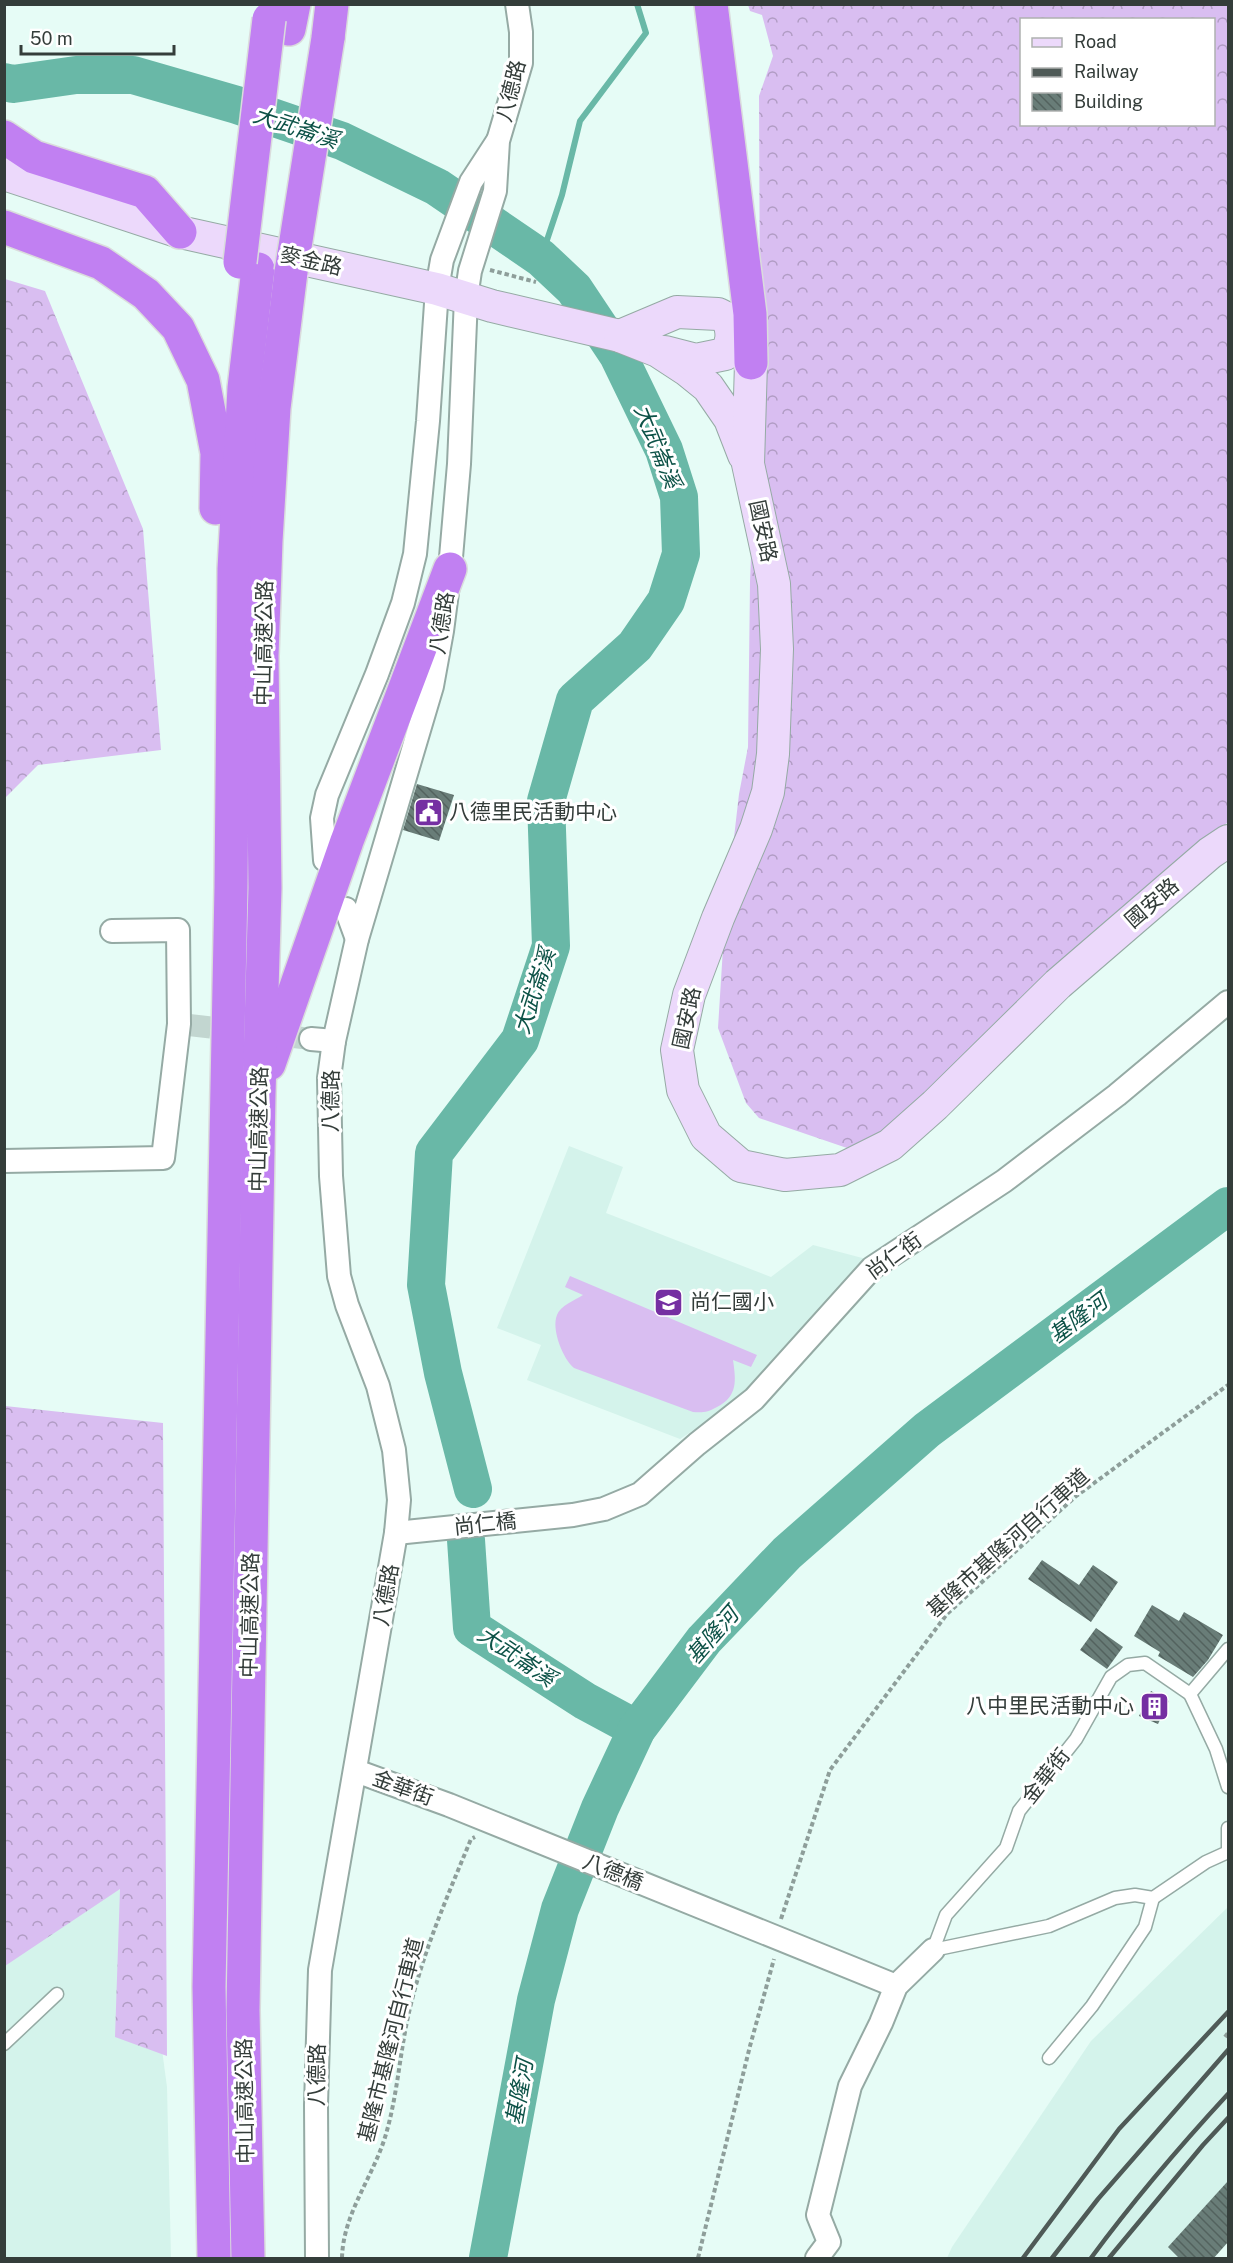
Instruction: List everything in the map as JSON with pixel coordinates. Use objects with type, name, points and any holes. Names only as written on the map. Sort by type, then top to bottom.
[{"type":"highway","name":"中山高速公路","points":[[248,2259],[243,2010],[259,1094],[265,888],[262,656],[266,541],[274,408],[291,272],[332,4]]},
{"type":"highway","points":[[711,4],[739,337]]},
{"type":"highway","name":"中山高速公路","points":[[214,2259],[209,1987],[231,887],[234,569],[249,265],[280,14]]},
{"type":"highway","points":[[4,136],[34,157],[145,192],[180,232]]},
{"type":"highway","points":[[4,227],[101,263],[146,294],[178,328],[203,380],[217,453],[213,733],[222,826],[231,887]]},
{"type":"highway","points":[[259,1094],[347,842],[450,569]]},
{"type":"street","name":"八德路","points":[[498,141],[521,63],[518,4]]},
{"type":"street","points":[[465,282],[471,182],[498,141]]},
{"type":"street","points":[[465,282],[495,191],[498,141]]},
{"type":"street","name":"麥金路","points":[[4,174],[180,232],[465,282],[620,336],[658,351],[708,387],[730,419],[748,464]]},
{"type":"street","name":"八德路","points":[[317,2259],[316,2105],[320,1970],[356,1771],[396,1533],[399,1500],[394,1450],[378,1386],[339,1276],[331,1176],[329,1078],[334,1041],[357,939],[432,686],[450,569],[459,464],[465,282]]},
{"type":"street","name":"八德路","points":[[325,860],[322,818],[327,795],[396,624],[415,554],[427,432],[465,282]]},
{"type":"street","points":[[620,336],[677,312],[718,314],[739,337],[696,360],[658,351]]},
{"type":"street","name":"國安路","points":[[739,337],[748,464],[774,584],[777,649],[773,753],[768,792],[756,829],[689,995],[677,1050],[683,1090],[706,1136],[741,1166],[785,1175],[840,1170],[890,1145],[935,1106],[1058,984],[1210,853],[1228,841]]},
{"type":"street","points":[[346,909],[357,939]]},
{"type":"street","points":[[4,1161],[164,1158],[184,1025],[178,930],[112,931]]},
{"type":"street","name":"尚仁街","points":[[573,1515],[604,1509],[640,1494],[754,1399],[872,1268],[1013,1173],[1117,1095],[1228,1002]]},
{"type":"street","points":[[310,1039],[334,1041]]},
{"type":"street","name":"尚仁橋","points":[[396,1533],[573,1515]]},
{"type":"street","name":"金華街","points":[[356,1771],[449,1805]]},
{"type":"street","name":"八德橋","points":[[449,1805],[777,1939]]},
{"type":"street","points":[[777,1939],[896,1986]]},
{"type":"street","name":"金華街","points":[[817,2259],[829,2242],[818,2215],[850,2086],[882,2023],[896,1986],[933,1950]]},
{"type":"lane","points":[[1228,1649],[1190,1694],[1216,1749],[1228,1786]]},
{"type":"lane","name":"金華街","points":[[933,1950],[946,1915],[1006,1848],[1019,1811],[1076,1738],[1111,1677],[1128,1665],[1145,1663],[1190,1694]]},
{"type":"lane","points":[[1048,2058],[1092,2006],[1145,1927],[1153,1898],[1206,1862],[1228,1852],[1228,1828]]},
{"type":"lane","points":[[933,1950],[1048,1926],[1115,1898],[1135,1895],[1153,1898]]},
{"type":"lane","points":[[4,2044],[57,1994]]},
{"type":"path","points":[[465,282],[536,282]]},
{"type":"path","name":"基隆市基隆河自行車道","points":[[698,2259],[777,1939],[830,1770],[947,1614],[1075,1497],[1228,1384]]},
{"type":"path","name":"基隆市基隆河自行車道","points":[[342,2259],[349,2218],[370,2176],[386,2134],[410,2008],[429,1940],[471,1839],[479,1834]]},
{"type":"shaded area","name":"尚仁國小","points":[[569,1146],[623,1167],[606,1213],[771,1277],[813,1245],[870,1260],[746,1396],[680,1439],[527,1380],[541,1345],[497,1328]]},
{"type":"shaded area","points":[[133,1833],[167,2087],[171,2258],[5,2258],[5,1885]]},
{"type":"shaded area","points":[[1228,1907],[1228,2242],[1213,2258],[947,2258],[952,2247],[1091,2041]]},
{"type":"green space","points":[[748,5],[1228,5],[1228,822],[922,1115],[847,1148],[759,1118],[746,1103],[718,1028],[725,916],[739,794],[748,747],[750,582],[760,323],[759,96],[773,56],[762,15],[750,11]]},
{"type":"green space","points":[[5,279],[45,291],[143,529],[161,750],[38,765],[5,798]]},
{"type":"green space","points":[[570,1276],[757,1355],[751,1367],[733,1360],[735,1381],[732,1393],[724,1403],[703,1412],[693,1412],[574,1368],[562,1351],[556,1328],[559,1312],[564,1306],[583,1295],[565,1287]]},
{"type":"green space","points":[[5,1406],[163,1423],[167,2056],[115,2037],[120,1889],[5,1966]]},
{"type":"building","name":"八德里民活動中心","points":[[417,784],[454,795],[439,841],[403,830]]},
{"type":"building","points":[[1042,1560],[1079,1585],[1093,1565],[1118,1582],[1091,1622],[1028,1579]]},
{"type":"building","points":[[1152,1605],[1179,1621],[1184,1612],[1223,1635],[1208,1660],[1193,1677],[1158,1656],[1160,1652],[1134,1636]]},
{"type":"building","points":[[1096,1628],[1123,1647],[1107,1669],[1080,1650]]},
{"type":"building","name":"八中里民活動中心","points":[[1151,1691],[1169,1701],[1158,1724],[1139,1716]]},
{"type":"building","points":[[1228,2181],[1228,2242],[1213,2259],[1180,2259],[1168,2247]]},
{"type":"waterway","points":[[541,258],[562,195],[580,121],[646,33],[637,4]]},
{"type":"waterway","name":"大武崙溪","points":[[4,82],[13,84],[76,75],[133,75],[237,105],[342,141],[437,187],[541,258],[574,289],[618,355],[664,450],[679,497],[681,554],[666,601],[635,646],[575,700],[546,801],[551,946],[520,1040],[434,1153],[426,1285],[443,1373],[473,1489]]},
{"type":"waterway","name":"基隆河","points":[[488,2258],[536,2000],[560,1909],[600,1808],[637,1729],[704,1640],[787,1553],[927,1430],[1228,1206]]},
{"type":"waterway","name":"大武崙溪","points":[[466,1540],[472,1628],[585,1701],[637,1729]]},
{"type":"tunnel","points":[[189,1025],[311,1039]]},
{"type":"railway","points":[[1023,2258],[1119,2129],[1228,2012]]},
{"type":"railway","points":[[1052,2258],[1098,2199],[1228,2050]]},
{"type":"railway","points":[[1091,2258],[1157,2174],[1228,2094]]},
{"type":"railway","points":[[1109,2258],[1228,2118]]},
{"type":"place","name":"八德里民活動中心","points":[[428,812]]},
{"type":"place","name":"尚仁國小","points":[[669,1302]]},
{"type":"place","name":"八中里民活動中心","points":[[1155,1706]]}]
